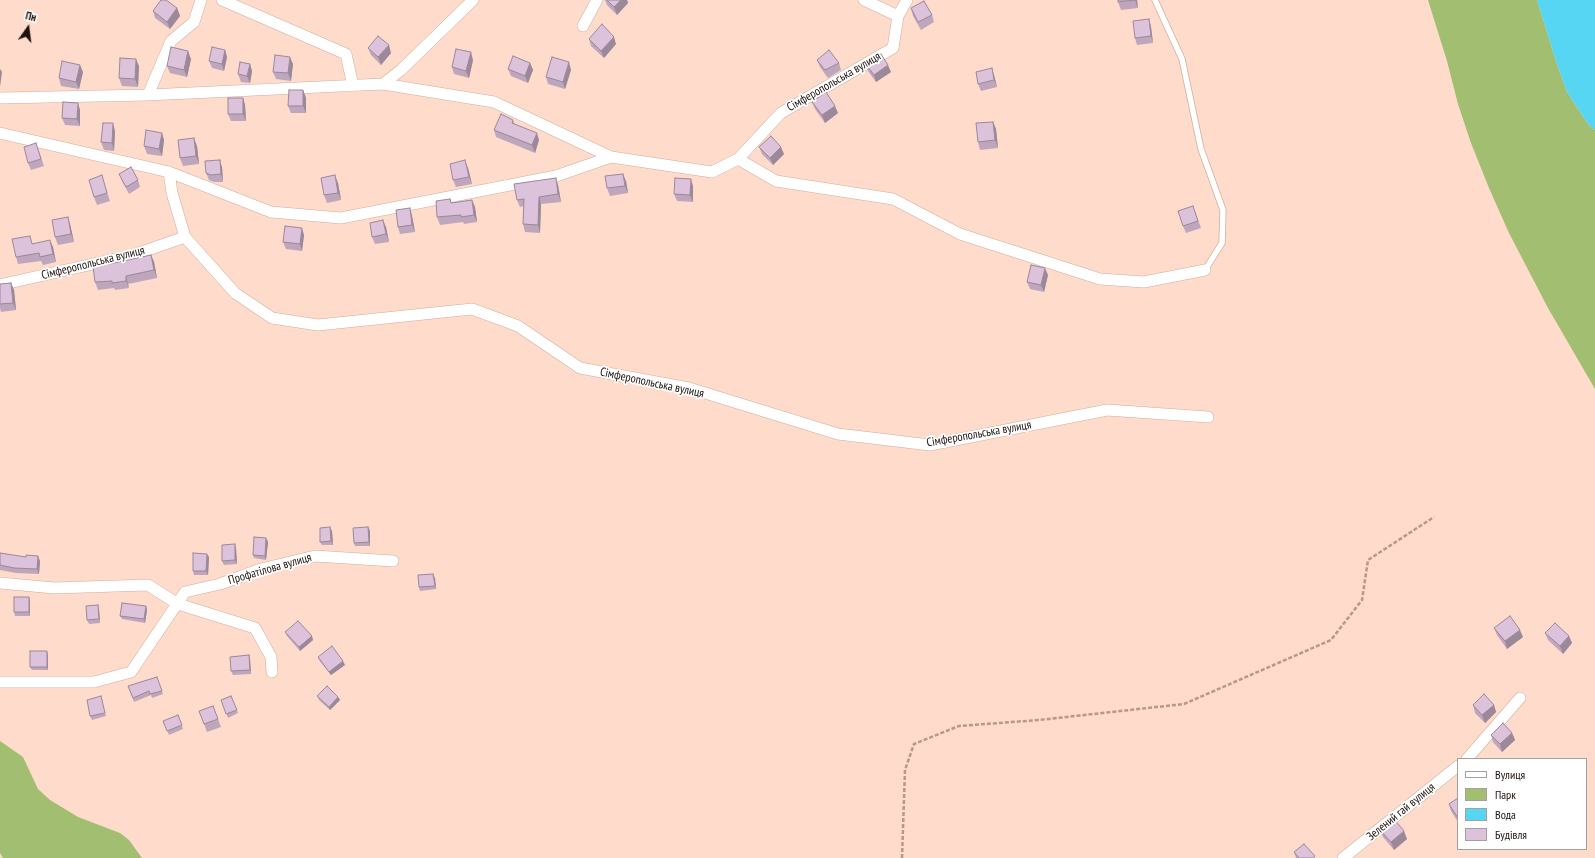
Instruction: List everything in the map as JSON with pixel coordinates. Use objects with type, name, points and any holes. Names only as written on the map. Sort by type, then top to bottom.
[{"type":"street","points":[[148,95],[171,41],[194,22],[201,0]]},
{"type":"street","points":[[222,0],[346,54],[353,86]]},
{"type":"street","points":[[383,84],[401,70],[473,0]]},
{"type":"street","points":[[583,26],[597,0]]},
{"type":"street","points":[[864,0],[898,16],[907,0]]},
{"type":"street","name":"Сімферопольська вулиця","points":[[0,133],[169,172],[271,212],[341,218],[556,176],[610,157],[712,172],[738,159],[781,113],[893,48],[898,16]]},
{"type":"street","points":[[0,98],[148,95],[383,84],[494,102],[610,157]]},
{"type":"street","points":[[738,159],[776,181],[893,199],[960,234],[1100,279],[1144,282],[1205,270]]},
{"type":"street","name":"Сімферопольська вулиця","points":[[169,172],[172,193],[185,237],[235,293],[272,318],[318,325],[472,309],[518,326],[580,368],[689,388],[838,434],[930,445],[1107,410],[1208,417]]},
{"type":"street","name":"Сімферопольська вулиця","points":[[0,285],[133,255],[185,237]]},
{"type":"street","name":"Профатілова вулиця","points":[[0,682],[94,682],[131,672],[150,641],[178,604],[185,592],[220,584],[261,569],[315,556],[394,561]]},
{"type":"street","points":[[0,582],[54,588],[148,585],[178,604],[255,628],[271,657],[272,672]]},
{"type":"street","points":[[1468,758],[1520,698]]},
{"type":"street","name":"Зелений гай вулиця","points":[[1343,858],[1457,767]]},
{"type":"lane","points":[[1155,0],[1182,59],[1201,149],[1223,210],[1222,243],[1205,270]]},
{"type":"path","points":[[902,858],[905,770],[914,744],[959,726],[1039,720],[1184,704],[1331,640],[1362,600],[1368,560],[1434,517]]},
{"type":"green space","points":[[1428,0],[1537,0],[1567,92],[1588,124],[1595,130],[1595,389],[1548,308],[1509,233],[1489,188],[1471,143],[1458,104],[1447,61]]},
{"type":"green space","points":[[0,741],[23,757],[38,789],[50,800],[78,817],[120,833],[129,840],[142,858],[3,858],[0,853]]},
{"type":"water","points":[[1537,0],[1595,0],[1595,130],[1588,124],[1567,92]]},
{"type":"building","points":[[161,0],[166,0],[177,8],[167,22],[153,11]]},
{"type":"building","points":[[607,0],[621,0],[614,7]]},
{"type":"building","points":[[1118,0],[1135,0],[1118,2]]},
{"type":"building","points":[[924,1],[932,15],[918,22],[911,8]]},
{"type":"building","points":[[1149,19],[1151,36],[1135,38],[1133,21]]},
{"type":"building","points":[[602,24],[614,37],[601,51],[589,39]]},
{"type":"building","points":[[378,36],[389,45],[378,57],[368,48]]},
{"type":"building","points":[[171,47],[188,51],[184,70],[167,66]]},
{"type":"building","points":[[212,47],[225,50],[222,64],[209,61]]},
{"type":"building","points":[[456,49],[471,52],[466,71],[452,67]]},
{"type":"building","points":[[829,50],[839,63],[825,70],[817,60]]},
{"type":"building","points":[[881,54],[888,65],[874,75],[865,63]]},
{"type":"building","points":[[275,55],[290,57],[288,73],[273,72]]},
{"type":"building","points":[[513,56],[530,63],[525,76],[508,69]]},
{"type":"building","points":[[552,57],[569,62],[563,82],[546,77]]},
{"type":"building","points":[[120,58],[136,59],[135,79],[119,78]]},
{"type":"building","points":[[62,61],[80,65],[76,82],[59,78]]},
{"type":"building","points":[[240,62],[250,64],[247,76],[238,74]]},
{"type":"building","points":[[992,68],[994,80],[978,84],[976,72]]},
{"type":"building","points":[[289,90],[303,90],[303,106],[288,106]]},
{"type":"building","points":[[826,92],[835,106],[822,115],[812,102]]},
{"type":"building","points":[[228,98],[243,98],[243,114],[228,114]]},
{"type":"building","points":[[63,102],[78,103],[77,119],[62,118]]},
{"type":"building","points":[[501,114],[513,120],[512,123],[537,133],[532,145],[494,130]]},
{"type":"building","points":[[993,122],[995,140],[978,142],[976,123]]},
{"type":"building","points":[[103,123],[113,123],[112,143],[101,142]]},
{"type":"building","points":[[146,130],[162,133],[159,149],[144,146]]},
{"type":"building","points":[[771,136],[781,147],[770,158],[759,147]]},
{"type":"building","points":[[194,138],[196,156],[180,158],[178,140]]},
{"type":"building","points":[[36,143],[41,159],[28,163],[24,147]]},
{"type":"building","points":[[220,160],[221,174],[211,175],[206,173],[205,161]]},
{"type":"building","points":[[465,160],[469,177],[453,180],[450,164]]},
{"type":"building","points":[[131,167],[138,180],[126,187],[119,174]]},
{"type":"building","points":[[623,174],[625,186],[607,188],[605,176]]},
{"type":"building","points":[[102,175],[107,193],[94,197],[89,180]]},
{"type":"building","points":[[335,175],[338,193],[324,195],[321,178]]},
{"type":"building","points":[[556,178],[558,194],[539,197],[538,225],[523,224],[524,199],[517,200],[514,184]]},
{"type":"building","points":[[675,178],[691,179],[690,195],[674,194]]},
{"type":"building","points":[[450,199],[451,203],[472,200],[474,215],[461,217],[461,215],[437,217],[436,201]]},
{"type":"building","points":[[1193,206],[1198,221],[1183,226],[1178,211]]},
{"type":"building","points":[[410,208],[412,225],[398,227],[396,210]]},
{"type":"building","points":[[68,217],[71,234],[55,237],[52,220]]},
{"type":"building","points":[[383,220],[386,234],[372,237],[370,223]]},
{"type":"building","points":[[285,226],[302,228],[300,244],[283,242]]},
{"type":"building","points":[[30,236],[32,244],[50,240],[53,254],[40,257],[39,253],[16,257],[12,239]]},
{"type":"building","points":[[151,255],[154,270],[126,276],[126,281],[112,283],[112,281],[95,282],[93,266]]},
{"type":"building","points":[[1031,265],[1045,268],[1041,285],[1027,282]]},
{"type":"building","points":[[11,283],[13,303],[0,304],[0,284]]},
{"type":"building","points":[[330,527],[331,541],[320,542],[320,528]]},
{"type":"building","points":[[368,527],[369,542],[354,543],[353,528]]},
{"type":"building","points":[[254,537],[266,538],[265,556],[253,555]]},
{"type":"building","points":[[235,544],[235,560],[222,561],[222,545]]},
{"type":"building","points":[[0,553],[26,557],[26,555],[38,556],[37,569],[14,568],[0,565]]},
{"type":"building","points":[[193,553],[207,554],[206,571],[193,571]]},
{"type":"building","points":[[433,574],[435,586],[419,587],[418,575]]},
{"type":"building","points":[[14,597],[29,597],[29,612],[14,612]]},
{"type":"building","points":[[122,603],[146,606],[144,619],[120,616]]},
{"type":"building","points":[[98,605],[99,619],[87,620],[86,606]]},
{"type":"building","points":[[1510,616],[1520,630],[1505,641],[1494,628]]},
{"type":"building","points":[[298,621],[312,636],[299,647],[285,632]]},
{"type":"building","points":[[1555,623],[1569,636],[1560,646],[1545,633]]},
{"type":"building","points":[[332,646],[343,661],[329,672],[318,657]]},
{"type":"building","points":[[30,651],[47,651],[47,667],[30,667]]},
{"type":"building","points":[[249,655],[250,670],[231,671],[230,657]]},
{"type":"building","points":[[157,677],[162,691],[150,694],[149,691],[133,698],[128,686]]},
{"type":"building","points":[[327,686],[338,697],[329,707],[317,696]]},
{"type":"building","points":[[1484,694],[1494,705],[1482,715],[1473,705]]},
{"type":"building","points":[[101,696],[105,713],[90,716],[87,700]]},
{"type":"building","points":[[231,696],[237,710],[226,714],[221,700]]},
{"type":"building","points":[[213,706],[218,719],[204,724],[199,711]]},
{"type":"building","points":[[178,715],[182,725],[167,731],[163,721]]},
{"type":"building","points":[[1503,723],[1512,733],[1500,744],[1491,735]]},
{"type":"building","points":[[1457,799],[1457,816],[1449,804]]},
{"type":"building","points":[[1394,819],[1404,831],[1391,842],[1380,830]]},
{"type":"building","points":[[1304,844],[1315,856],[1313,858],[1299,858],[1294,852]]}]
